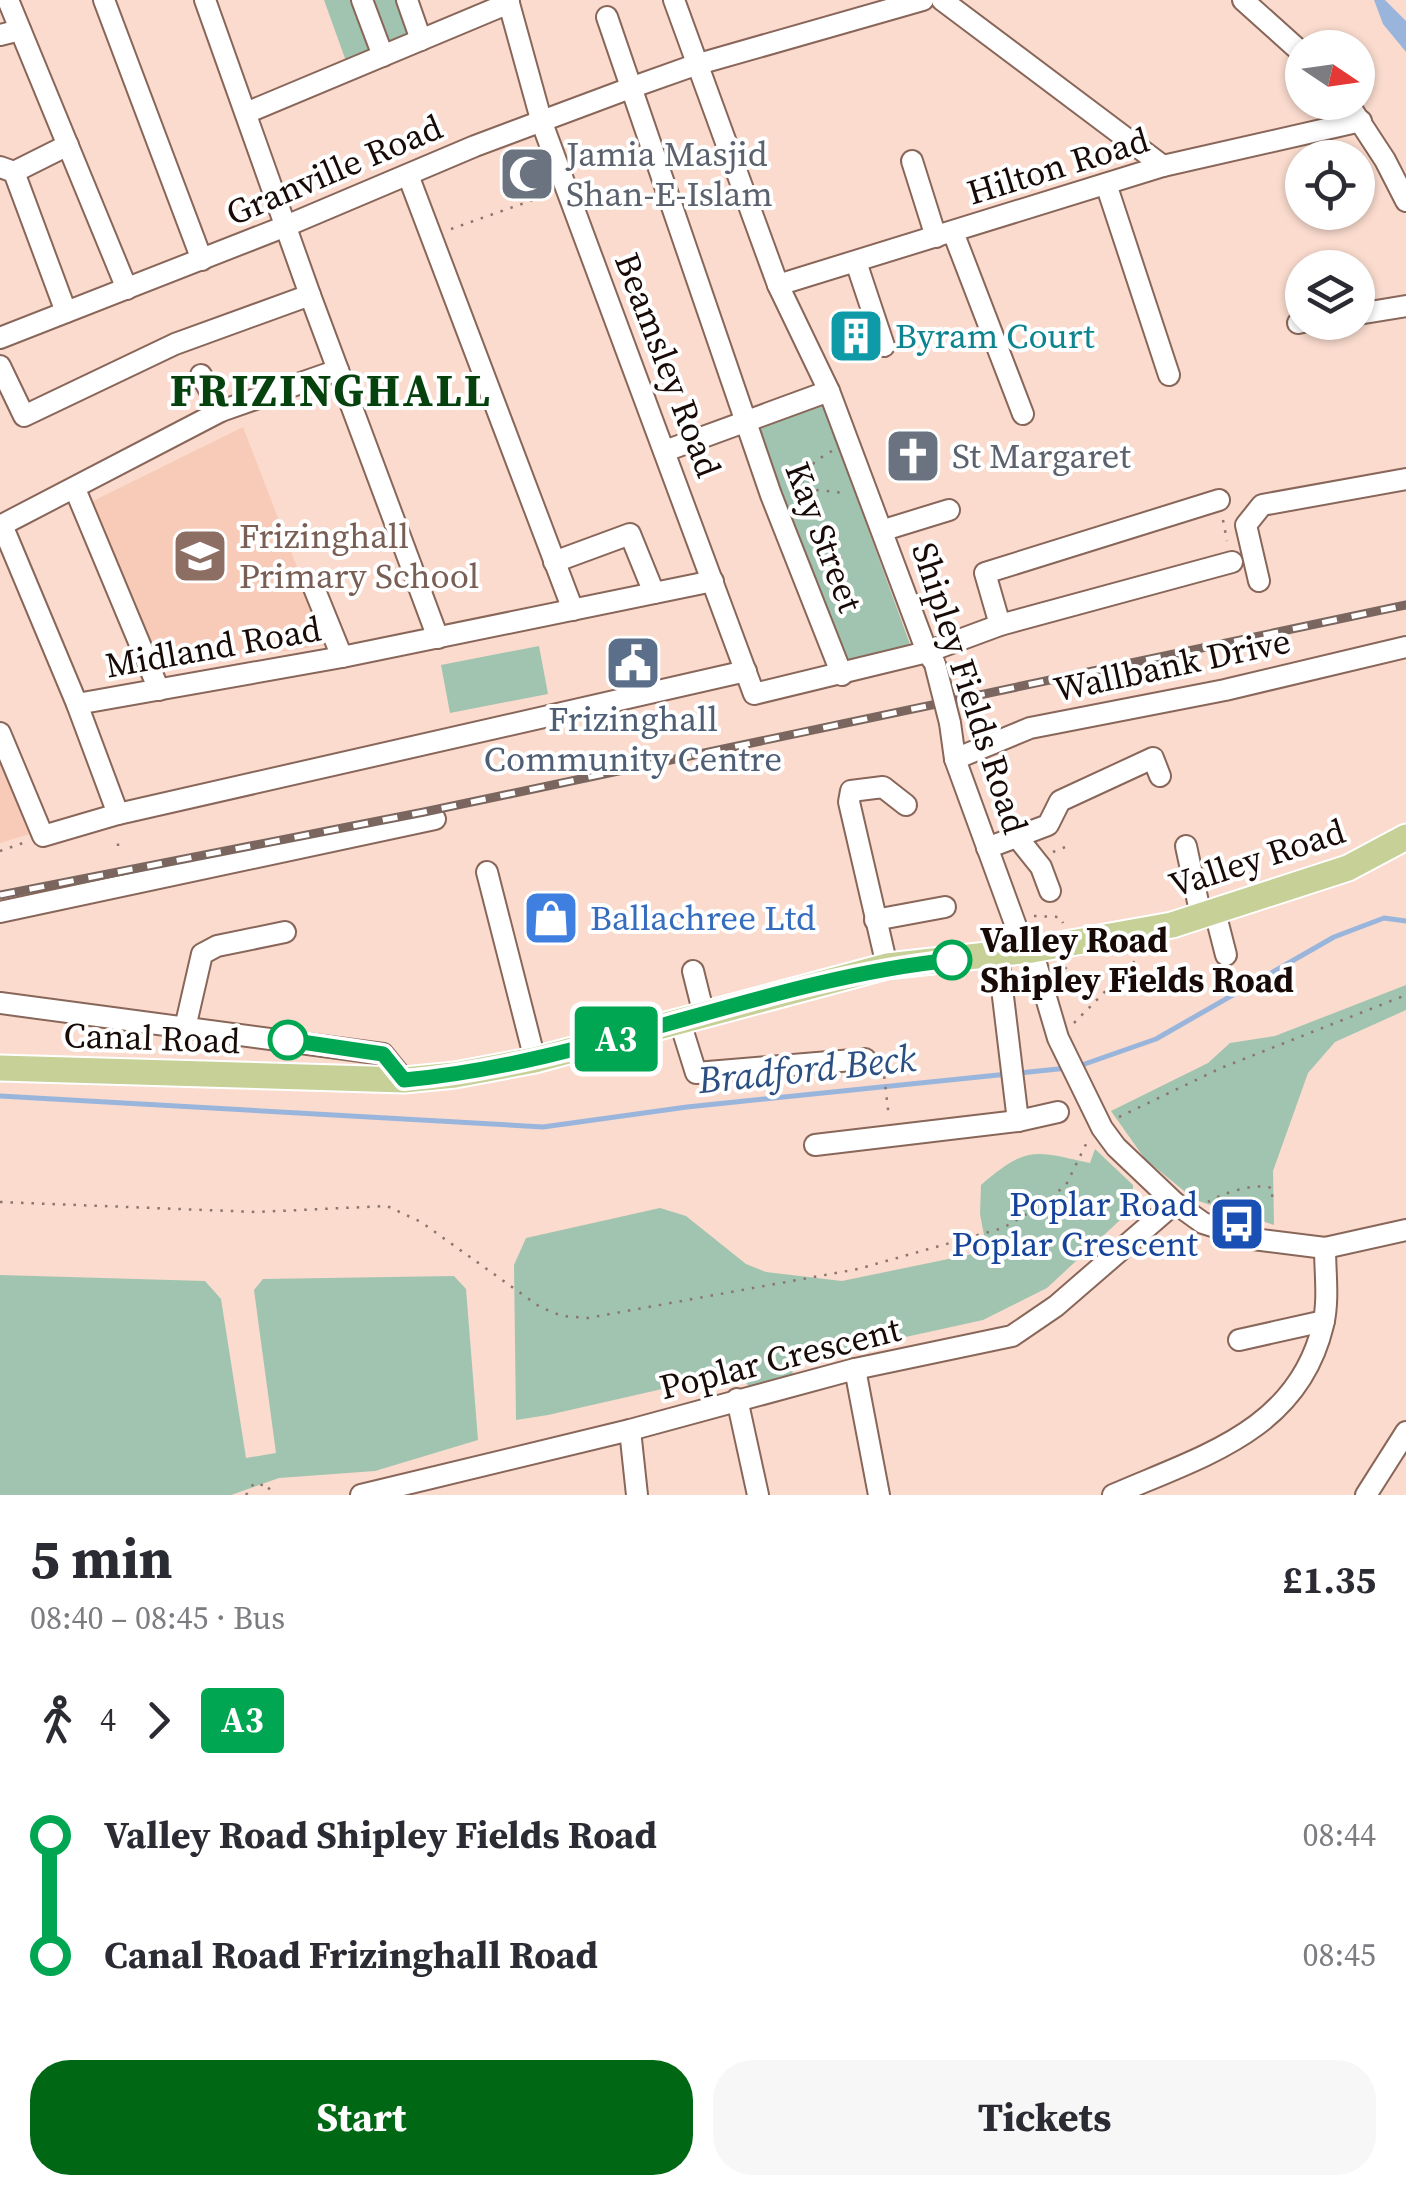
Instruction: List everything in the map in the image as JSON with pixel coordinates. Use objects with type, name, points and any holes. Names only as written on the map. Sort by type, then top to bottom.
[{"type":"main road","name":"Valley Road","points":[[887,966],[998,955],[1172,924],[1348,868],[1406,837]]},
{"type":"main road","name":"Canal Road","points":[[0,1068],[404,1080],[456,1075],[535,1060],[887,966]]},
{"type":"street","points":[[8,0],[10,32],[68,145],[127,289]]},
{"type":"street","points":[[104,0],[202,260]]},
{"type":"street","points":[[205,0],[438,638]]},
{"type":"street","points":[[362,0],[384,56]]},
{"type":"street","points":[[407,0],[421,40]]},
{"type":"street","name":"Shipley Fields Road","points":[[674,0],[778,286],[829,391],[884,530],[931,658],[950,724],[955,759],[1012,916],[1029,950],[1060,1044],[1102,1128],[1116,1147],[1175,1204],[1203,1223],[1253,1239],[1325,1248],[1406,1230]]},
{"type":"street","name":"Granville Road","points":[[0,338],[633,87],[695,65],[922,0]]},
{"type":"street","points":[[942,0],[1163,166]]},
{"type":"street","points":[[1244,0],[1285,37]]},
{"type":"street","points":[[246,113],[508,1]]},
{"type":"street","name":"Beamsley Road","points":[[508,1],[542,122],[754,694],[842,675]]},
{"type":"street","name":"Kay Street","points":[[606,17],[771,495],[842,675]]},
{"type":"street","points":[[1361,122],[1406,201]]},
{"type":"street","name":"Hilton Road","points":[[778,286],[1163,166],[1361,122]]},
{"type":"street","points":[[66,312],[7,169],[68,145]]},
{"type":"street","points":[[912,160],[1023,414]]},
{"type":"street","points":[[408,175],[573,610]]},
{"type":"street","points":[[1106,184],[1170,375]]},
{"type":"street","points":[[856,262],[884,346]]},
{"type":"street","points":[[0,366],[24,416],[174,344],[310,295]]},
{"type":"street","points":[[1375,311],[1406,306]]},
{"type":"street","points":[[118,814],[77,704],[1,526],[221,411],[338,370]]},
{"type":"street","points":[[201,375],[221,411]]},
{"type":"street","points":[[666,450],[829,391]]},
{"type":"street","points":[[1260,581],[1246,525],[1262,505],[1406,479]]},
{"type":"street","points":[[75,489],[158,690]]},
{"type":"street","points":[[1000,626],[985,573],[1219,500]]},
{"type":"street","points":[[884,530],[949,510]]},
{"type":"street","points":[[554,562],[630,534],[654,593]]},
{"type":"street","points":[[842,675],[931,658],[1000,626],[1232,562]]},
{"type":"street","name":"Midland Road","points":[[77,704],[342,657],[713,581]]},
{"type":"street","points":[[314,588],[342,657]]},
{"type":"street","name":"Wallbank Drive","points":[[955,759],[1030,728],[1226,690],[1406,646]]},
{"type":"street","points":[[0,732],[44,836],[118,814],[746,671]]},
{"type":"street","points":[[988,848],[1048,825],[1060,800],[1153,758],[1160,776]]},
{"type":"street","points":[[887,966],[849,802],[851,791],[883,787],[906,805]]},
{"type":"street","points":[[0,912],[435,819]]},
{"type":"street","points":[[1016,837],[1040,866],[1050,891]]},
{"type":"street","points":[[1186,846],[1226,955]]},
{"type":"street","points":[[488,872],[535,1060]]},
{"type":"street","points":[[875,920],[945,907]]},
{"type":"street","points":[[185,1028],[202,954],[216,946],[285,932]]},
{"type":"street","points":[[998,955],[1018,1121]]},
{"type":"street","points":[[693,971],[696,1072],[864,1060]]},
{"type":"street","points":[[0,1004],[383,1054],[404,1080]]},
{"type":"street","points":[[815,1145],[1018,1121],[1058,1112]]},
{"type":"street","name":"Poplar Crescent","points":[[360,1495],[630,1430],[855,1368],[1012,1336],[1056,1306],[1175,1204]]},
{"type":"street","points":[[1113,1495],[1231,1444],[1274,1413],[1308,1372],[1324,1321],[1325,1248]]},
{"type":"street","points":[[1239,1340],[1324,1321]]},
{"type":"street","points":[[855,1368],[879,1495]]},
{"type":"street","points":[[737,1400],[758,1495]]},
{"type":"street","points":[[630,1430],[638,1495]]},
{"type":"street","points":[[1366,1495],[1406,1432]]},
{"type":"path","points":[[431,236],[566,188]]},
{"type":"path","points":[[848,442],[816,461],[801,484],[841,494],[866,488]]},
{"type":"path","points":[[1219,500],[1232,562]]},
{"type":"path","points":[[0,851],[44,836]]},
{"type":"path","points":[[1012,916],[1060,918],[1064,925]]},
{"type":"path","points":[[1060,1044],[1146,950]]},
{"type":"path","points":[[0,1202],[256,1212],[387,1206],[421,1222],[540,1306],[562,1316],[588,1318],[858,1268],[1002,1228],[1066,1185],[1084,1144],[1102,1128],[1188,1082],[1406,995]]},
{"type":"path","points":[[884,1074],[888,1112]]},
{"type":"path","points":[[1194,1217],[1222,1194],[1265,1184],[1274,1189],[1272,1197]]},
{"type":"path","points":[[246,1495],[254,1483],[270,1487],[266,1495]]},
{"type":"shaded area","name":"Frizinghall Primary School","points":[[243,427],[327,645],[152,670],[85,505]]},
{"type":"shaded area","points":[[0,753],[33,833],[0,843]]},
{"type":"green space","points":[[324,0],[403,0],[415,36],[347,64]]},
{"type":"green space","points":[[822,402],[911,647],[845,664],[753,428]]},
{"type":"green space","points":[[539,646],[548,694],[450,713],[441,665]]},
{"type":"green space","points":[[1406,985],[1406,1010],[1335,1042],[1308,1073],[1273,1171],[1274,1225],[1195,1200],[1145,1159],[1111,1111],[1208,1063],[1230,1043],[1275,1036]]},
{"type":"green space","points":[[1095,1149],[1133,1185],[1133,1208],[1047,1288],[983,1320],[792,1362],[793,1378],[750,1388],[737,1372],[516,1420],[514,1265],[526,1238],[660,1208],[686,1216],[746,1264],[766,1272],[842,1281],[987,1251],[980,1214],[981,1185],[1021,1157],[1055,1155],[1090,1163]]},
{"type":"green space","points":[[0,1275],[205,1281],[221,1299],[246,1458],[276,1453],[254,1290],[263,1279],[454,1276],[466,1289],[478,1440],[375,1471],[279,1478],[231,1495],[0,1495]]},
{"type":"water","points":[[1374,0],[1385,0],[1406,21],[1406,52],[1383,24]]},
{"type":"waterway","name":"Bradford Beck","points":[[1079,1066],[1156,1039],[1334,937],[1384,918],[1406,921]]},
{"type":"waterway","name":"Bradford Beck","points":[[1019,1073],[1068,1068]]},
{"type":"waterway","name":"Bradford Beck","points":[[0,1096],[543,1127],[687,1107],[1008,1074]]},
{"type":"railway","points":[[0,895],[424,812],[1406,605]]},
{"type":"bus line","name":"A3","points":[[288,1040],[383,1054],[404,1080],[456,1075],[535,1060],[887,966],[952,960]]},
{"type":"place","name":"Jamia Masjid Shan-E-Islam","points":[[527,174]]},
{"type":"place","name":"Byram Court","points":[[856,336]]},
{"type":"place","name":"St Margaret","points":[[913,456]]},
{"type":"place","name":"Frizinghall Primary School","points":[[200,556]]},
{"type":"place","name":"Frizinghall Community Centre","points":[[633,663]]},
{"type":"place","name":"Ballachree Ltd","points":[[551,918]]},
{"type":"place","name":"Valley Road Shipley Fields Road","points":[[952,960]]},
{"type":"place","name":"Poplar Road Poplar Crescent","points":[[1237,1224]]},
{"type":"district","name":"FRIZINGHALL","points":[[331,390]]}]
